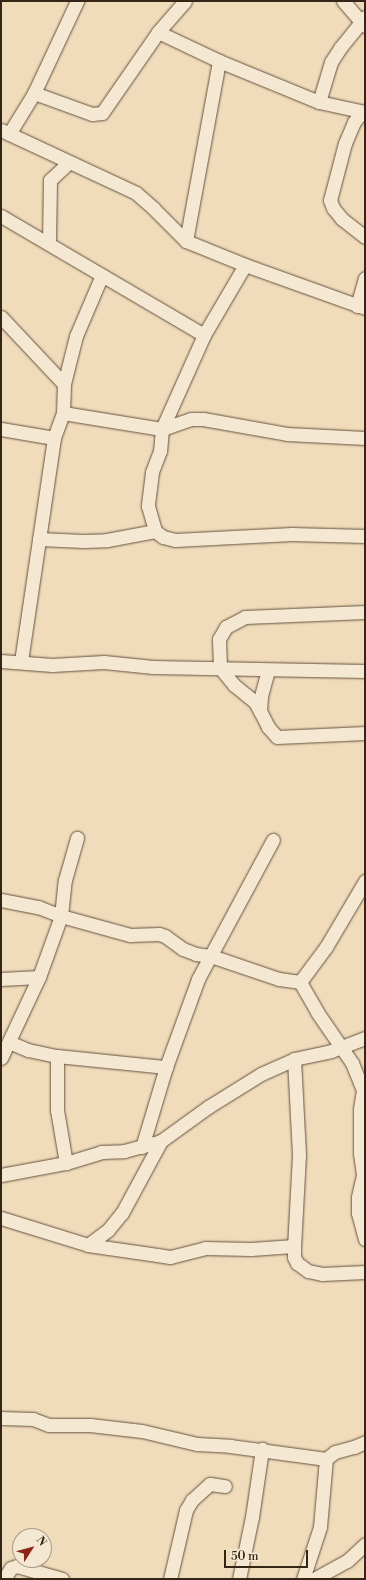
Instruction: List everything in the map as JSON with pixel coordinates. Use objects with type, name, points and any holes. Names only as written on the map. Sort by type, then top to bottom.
[{"type":"street","points":[[77,1],[34,93],[5,132],[136,193],[186,240],[245,265],[361,307],[365,278]]},
{"type":"street","points":[[34,93],[92,114],[102,113],[158,32],[185,1]]},
{"type":"street","points":[[319,102],[332,62],[363,22],[343,1]]},
{"type":"street","points":[[158,32],[219,61],[319,102],[363,112],[354,122],[345,143],[330,200],[333,208],[342,219],[365,237]]},
{"type":"street","points":[[186,240],[219,61]]},
{"type":"street","points":[[49,243],[49,185],[53,176],[69,162]]},
{"type":"street","points":[[1,216],[204,335]]},
{"type":"street","points":[[245,265],[204,335],[162,429],[160,451],[152,472],[148,506],[155,531],[163,538],[175,540],[292,534],[365,536]]},
{"type":"street","points":[[20,662],[54,438],[63,413],[64,384],[76,336],[102,275]]},
{"type":"street","points":[[1,317],[64,384]]},
{"type":"street","points":[[63,413],[162,429],[191,419],[204,419],[287,434],[365,438]]},
{"type":"street","points":[[1,429],[54,438]]},
{"type":"street","points":[[39,539],[83,541],[107,540],[155,531]]},
{"type":"street","points":[[365,612],[245,617],[231,624],[222,632],[219,639],[220,668],[234,684],[255,702],[268,727],[276,737],[365,733]]},
{"type":"street","points":[[1,661],[52,665],[104,662],[154,667],[365,671]]},
{"type":"street","points":[[260,711],[261,697],[268,670]]},
{"type":"street","points":[[1,1058],[39,977],[61,916],[65,880],[76,838]]},
{"type":"street","points":[[142,1147],[166,1067],[198,979],[273,840]]},
{"type":"street","points":[[300,982],[326,947],[365,881]]},
{"type":"street","points":[[1,900],[38,907],[61,916],[130,935],[159,934],[165,936],[183,949],[196,954],[211,956],[266,976],[300,982]]},
{"type":"street","points":[[1,979],[39,977]]},
{"type":"street","points":[[300,982],[317,1012],[352,1062],[364,1090],[360,1109],[359,1127],[361,1169],[364,1175],[358,1197],[358,1212],[365,1239]]},
{"type":"street","points":[[1,1175],[66,1163],[100,1152],[124,1151],[161,1141],[261,1074],[294,1058],[342,1047],[365,1038]]},
{"type":"street","points":[[9,1042],[28,1050],[57,1056],[166,1067]]},
{"type":"street","points":[[57,1056],[57,1110],[66,1163]]},
{"type":"street","points":[[294,1058],[299,1155],[294,1257],[297,1263],[308,1271],[322,1274],[365,1272]]},
{"type":"street","points":[[88,1246],[108,1230],[122,1213],[161,1141]]},
{"type":"street","points":[[1,1218],[88,1246],[170,1257],[205,1248],[251,1249],[294,1246]]},
{"type":"street","points":[[1,1418],[33,1419],[49,1425],[90,1425],[142,1431],[197,1444],[262,1450],[326,1459],[335,1452],[354,1447],[365,1442]]},
{"type":"street","points":[[239,1579],[252,1516],[262,1450]]},
{"type":"street","points":[[303,1579],[320,1528],[326,1459]]},
{"type":"street","points":[[170,1579],[186,1510],[192,1500],[210,1484],[225,1486]]},
{"type":"street","points":[[314,1579],[346,1561],[365,1544]]},
{"type":"street","points":[[4,1579],[11,1568],[18,1566],[62,1579]]}]
